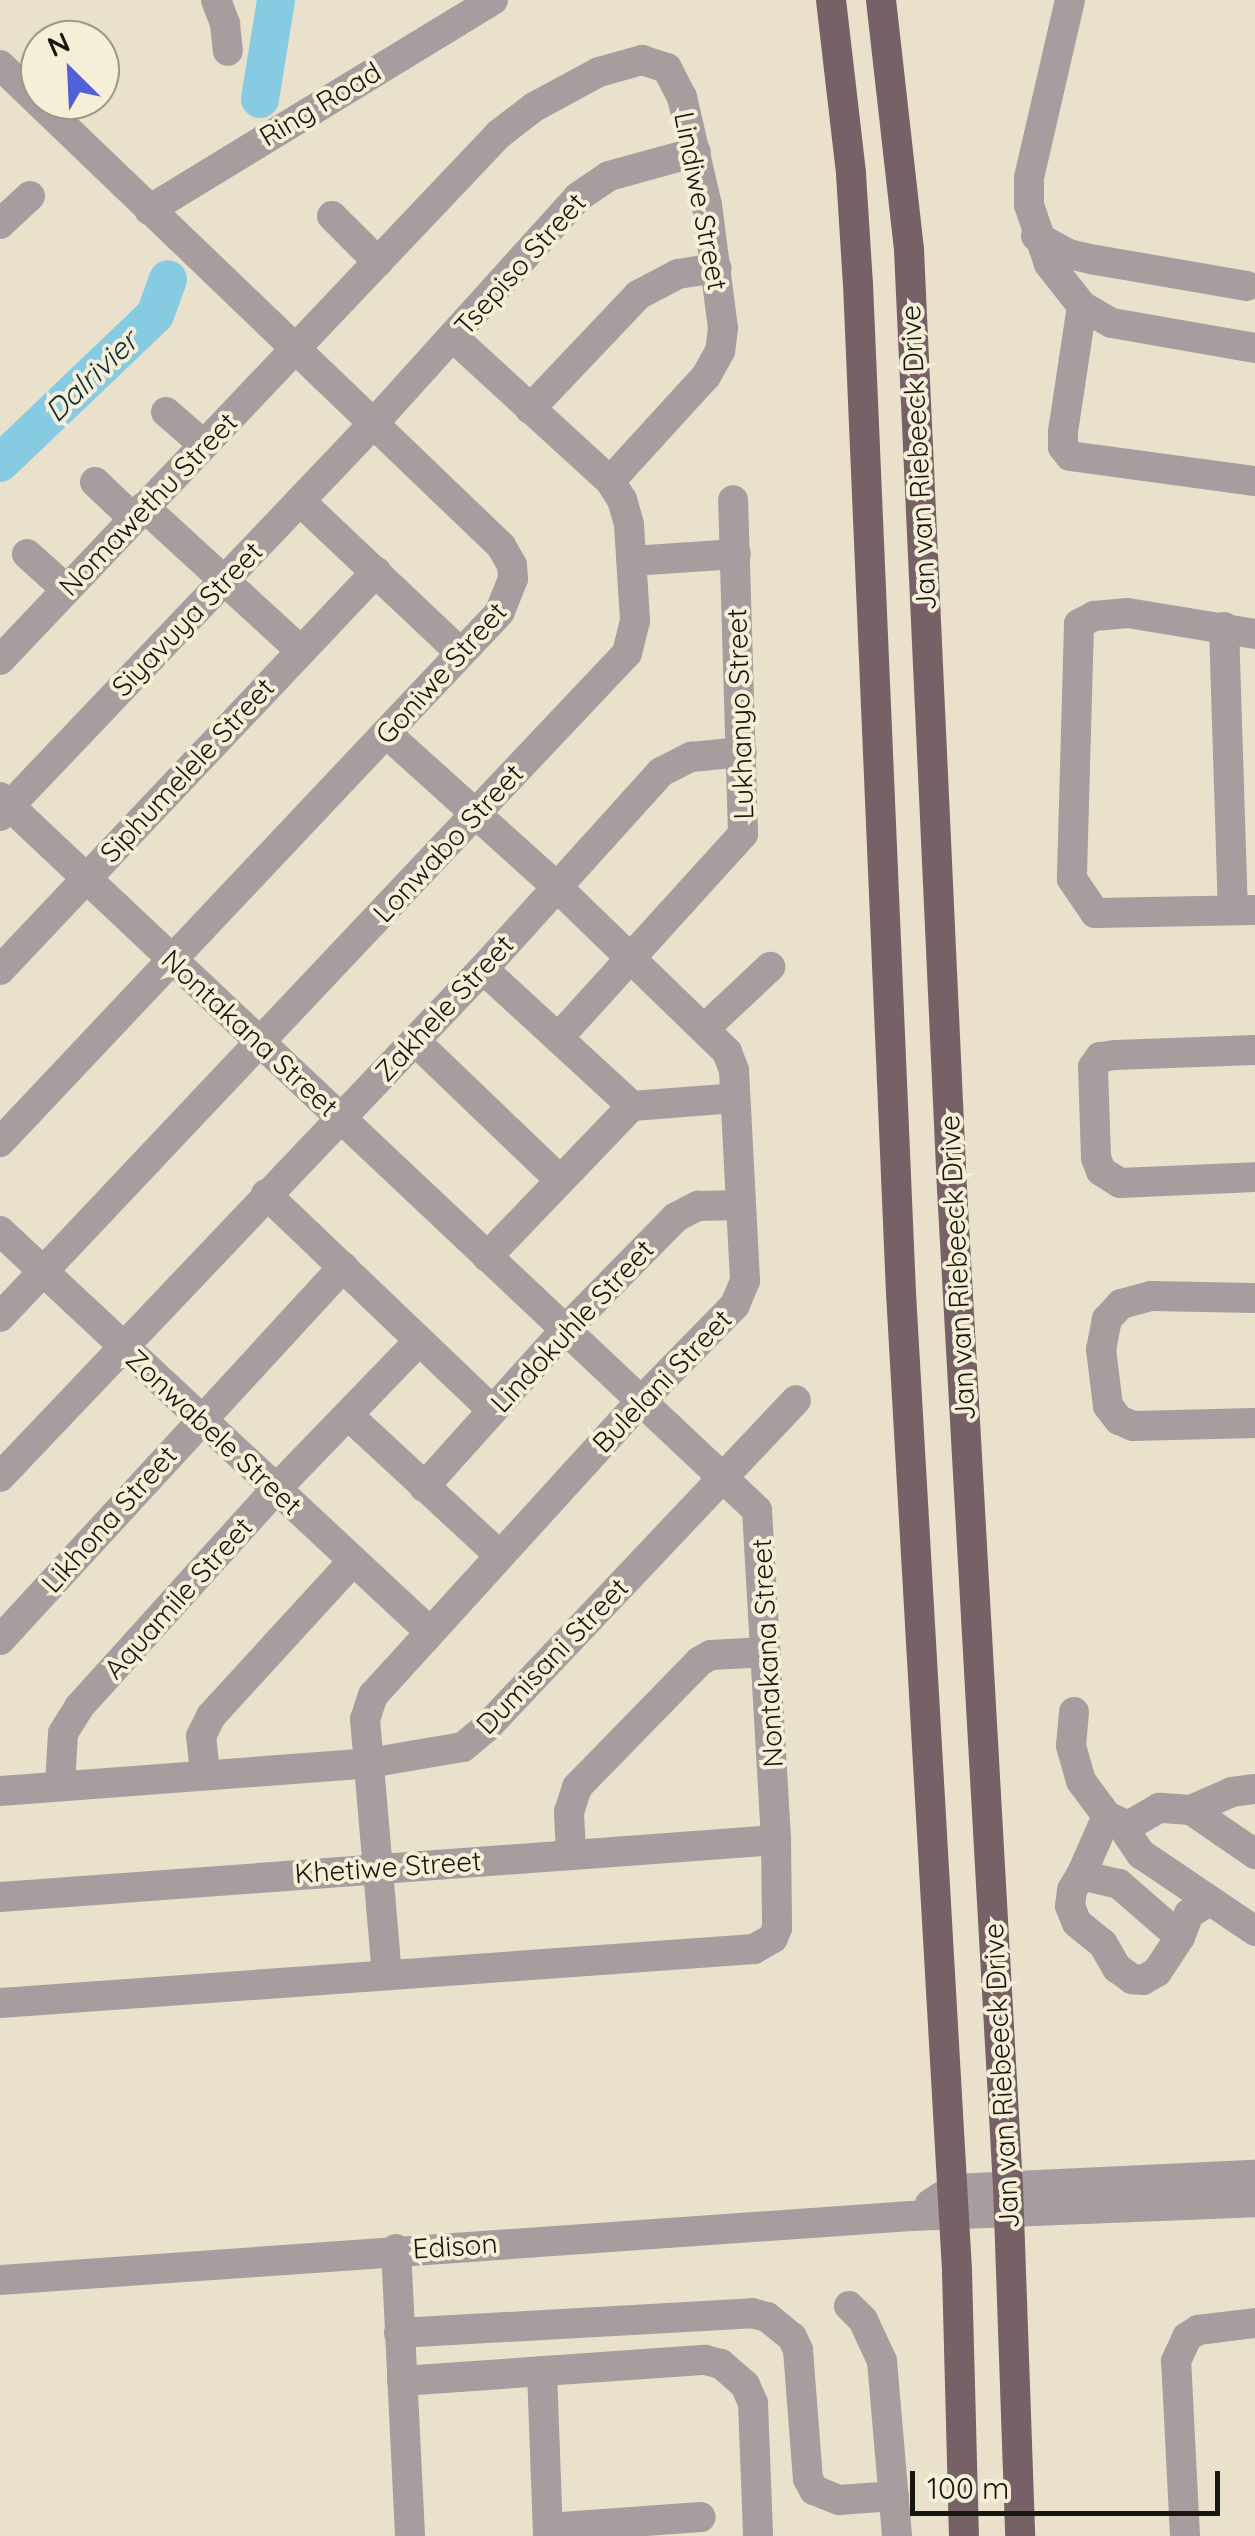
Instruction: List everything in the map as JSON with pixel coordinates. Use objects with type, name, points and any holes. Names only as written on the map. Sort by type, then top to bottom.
[{"type":"main road","name":"Jan van Riebeeck Drive","points":[[831,0],[856,265],[901,1293],[953,2202],[964,2536]]},
{"type":"main road","name":"Jan van Riebeeck Drive","points":[[882,0],[908,250],[953,1209],[1008,2198],[1020,2536]]},
{"type":"street","points":[[216,0],[225,24],[228,51]]},
{"type":"street","name":"Ring Road","points":[[149,210],[494,0]]},
{"type":"street","points":[[1070,0],[1029,178],[1029,205],[1036,236],[1049,264],[1082,306],[1112,323],[1255,348]]},
{"type":"street","name":"Lindiwe Street","points":[[297,349],[515,120],[621,64],[642,60],[667,68],[682,96],[696,152],[724,328],[720,351],[706,376],[610,481]]},
{"type":"street","name":"Goniwe Street","points":[[0,64],[501,546],[512,564],[510,595],[462,654],[168,959],[0,1142]]},
{"type":"street","name":"Tsepiso Street","points":[[374,424],[592,186],[627,170],[696,152]]},
{"type":"street","points":[[0,224],[30,196]]},
{"type":"street","points":[[332,216],[378,262]]},
{"type":"street","points":[[1036,236],[1069,254],[1247,286]]},
{"type":"street","points":[[530,409],[638,294],[678,274],[717,268]]},
{"type":"street","points":[[1082,306],[1063,432],[1064,447],[1070,456],[1255,481]]},
{"type":"street","name":"Lonwabo Street","points":[[0,1318],[627,652],[636,620],[632,561],[626,511],[610,481],[453,338]]},
{"type":"street","name":"Nomawethu Street","points":[[0,660],[297,349]]},
{"type":"street","points":[[166,412],[204,444]]},
{"type":"street","name":"Siyavuya Street","points":[[3,806],[374,424]]},
{"type":"street","points":[[95,482],[224,580],[300,650]]},
{"type":"street","name":"Lukhanyo Street","points":[[559,1037],[737,846],[746,821],[734,500]]},
{"type":"street","points":[[300,501],[462,654]]},
{"type":"street","points":[[27,554],[66,590]]},
{"type":"street","points":[[632,561],[736,554]]},
{"type":"street","name":"Siphumelele Street","points":[[0,970],[376,572]]},
{"type":"street","points":[[1224,628],[1244,910],[1095,913],[1072,879],[1079,624],[1094,616],[1128,613],[1224,628],[1255,634]]},
{"type":"street","name":"Bulelani Street","points":[[387,734],[556,887],[704,1029],[732,1062],[743,1293],[499,1554],[367,1706],[375,1867],[387,1974]]},
{"type":"street","name":"Zakhele Street","points":[[0,1477],[483,969],[669,765],[690,757],[742,752]]},
{"type":"street","name":"Nontakana Street","points":[[0,2003],[754,1949],[773,1938],[776,1928],[776,1840],[761,1522],[750,1502],[564,1331],[261,1041],[3,806]]},
{"type":"street","points":[[704,1029],[770,967]]},
{"type":"street","points":[[483,969],[632,1106]]},
{"type":"street","points":[[415,1041],[560,1180]]},
{"type":"street","points":[[1255,1050],[1248,1046],[1115,1055],[1100,1057],[1094,1067],[1096,1158],[1101,1170],[1120,1183],[1255,1176]]},
{"type":"street","points":[[487,1257],[632,1106],[735,1098]]},
{"type":"street","points":[[266,1194],[492,1410]]},
{"type":"street","name":"Lindokuhle Street","points":[[424,1487],[564,1331],[676,1217],[698,1206],[740,1205]]},
{"type":"street","name":"Zonwabele Street","points":[[0,1230],[430,1632]]},
{"type":"street","name":"Likhona Street","points":[[0,1640],[343,1266]]},
{"type":"street","points":[[1255,1298],[1151,1296],[1121,1304],[1107,1319],[1101,1349],[1108,1406],[1119,1420],[1134,1426],[1255,1423]]},
{"type":"street","name":"Aquamile Street","points":[[60,1786],[60,1747],[69,1720],[276,1489],[419,1341]]},
{"type":"street","name":"Dumisani Street","points":[[0,1791],[205,1772],[369,1763],[441,1754],[474,1738],[796,1400]]},
{"type":"street","points":[[348,1416],[499,1554]]},
{"type":"street","points":[[205,1772],[201,1736],[211,1716],[352,1562]]},
{"type":"street","points":[[571,1853],[568,1812],[577,1787],[700,1661],[711,1655],[766,1652]]},
{"type":"street","points":[[1074,1712],[1071,1746],[1092,1802],[1118,1821],[1141,1854],[1255,1931]]},
{"type":"street","points":[[1209,1901],[1189,1914],[1158,1972],[1143,1980],[1132,1979],[1117,1968],[1103,1944],[1077,1923],[1070,1906],[1072,1890],[1081,1874],[1118,1821],[1159,1808],[1191,1810],[1232,1792],[1255,1789]]},
{"type":"street","points":[[1191,1810],[1255,1854]]},
{"type":"street","name":"Khetiwe Street","points":[[0,1897],[776,1840]]},
{"type":"street","points":[[1081,1874],[1119,1884],[1180,1937]]},
{"type":"street","points":[[1008,2198],[1255,2175]]},
{"type":"street","points":[[1008,2198],[1255,2202]]},
{"type":"street","name":"Edison","points":[[0,2280],[911,2216],[953,2202],[1008,2198]]},
{"type":"street","points":[[396,2250],[410,2536]]},
{"type":"street","points":[[849,2306],[874,2340],[882,2362],[897,2536]]},
{"type":"street","points":[[399,2334],[752,2313],[767,2317],[792,2337],[798,2350],[808,2479],[814,2490],[839,2500],[894,2496]]},
{"type":"street","points":[[1185,2536],[1176,2361],[1187,2337],[1198,2330],[1255,2323]]},
{"type":"street","points":[[402,2381],[705,2360],[734,2373],[753,2403],[758,2536]]},
{"type":"street","points":[[542,2371],[548,2532],[701,2517]]},
{"type":"waterway","name":"Dalrivier","points":[[260,99],[276,0]]},
{"type":"waterway","name":"Dalrivier","points":[[0,463],[155,315],[168,279]]}]
